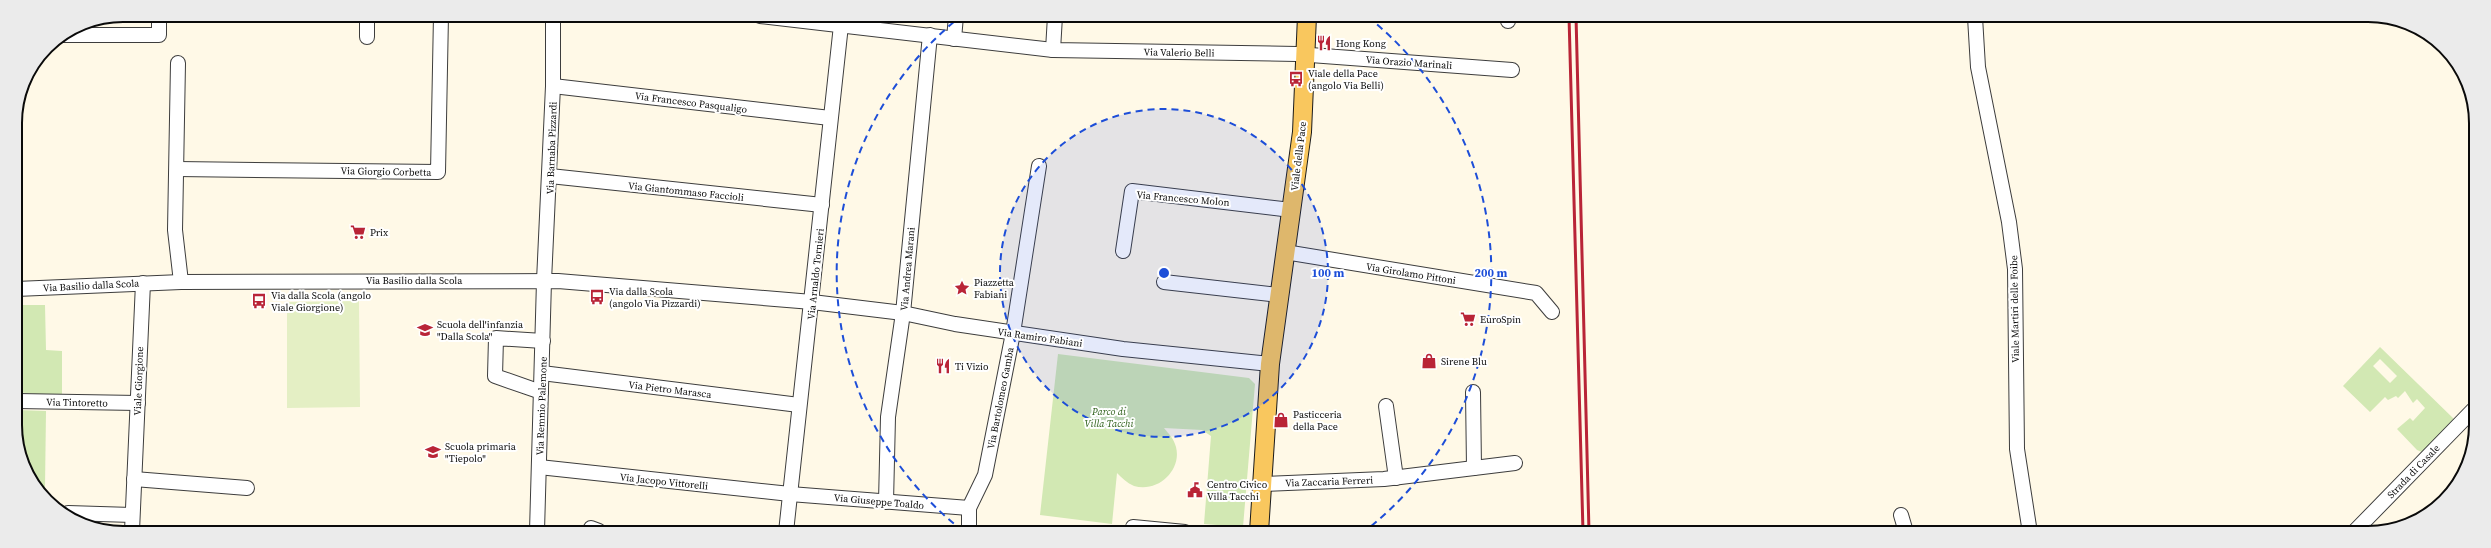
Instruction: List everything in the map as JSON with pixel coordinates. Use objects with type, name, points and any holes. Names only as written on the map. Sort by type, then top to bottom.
[{"type":"main road","name":"Viale della Pace","points":[[1260,526],[1270,364],[1302,132],[1307,22]]},
{"type":"street","points":[[74,35],[159,35],[159,22]]},
{"type":"street","points":[[367,22],[367,37]]},
{"type":"street","name":"Via Giorgio Corbetta","points":[[177,169],[438,172],[441,22]]},
{"type":"street","name":"Via Barnaba Pizzardi","points":[[544,280],[550,176],[553,86],[553,22]]},
{"type":"street","name":"Via Arnaldo Tornieri","points":[[787,526],[799,405],[812,302],[841,22]]},
{"type":"street","name":"Via Valerio Belli","points":[[853,22],[954,39],[1053,50],[1306,55]]},
{"type":"street","points":[[954,39],[955,22]]},
{"type":"street","points":[[1053,50],[1055,22]]},
{"type":"street","name":"Viale Martiri delle Foibe","points":[[1975,22],[1978,67],[2010,222],[2015,269],[2017,449],[2029,526]]},
{"type":"street","name":"Via Andrea Marani","points":[[886,502],[888,417],[903,313],[930,35]]},
{"type":"street","name":"Via Orazio Marinali","points":[[1306,55],[1512,70]]},
{"type":"street","points":[[178,63],[175,230],[181,282]]},
{"type":"street","name":"Via Francesco Pasqualigo","points":[[553,86],[830,118]]},
{"type":"street","name":"Via Bartolomeo Gamba","points":[[969,526],[969,508],[985,475],[1013,332],[1039,166]]},
{"type":"street","name":"Via Giantommaso Faccioli","points":[[550,176],[822,205]]},
{"type":"street","name":"Via Francesco Molon","points":[[1123,251],[1132,191],[1291,210]]},
{"type":"street","name":"Via Girolamo Pittoni","points":[[1285,252],[1536,293],[1552,312]]},
{"type":"street","name":"Via Basilio dalla Scola","points":[[22,289],[181,282],[544,280],[812,302]]},
{"type":"street","name":"Via Remnio Palemone","points":[[537,526],[544,280]]},
{"type":"street","points":[[1164,282],[1279,295]]},
{"type":"street","name":"Viale Giorgione","points":[[132,526],[143,283]]},
{"type":"street","name":"Via Ramiro Fabiani","points":[[812,302],[903,313],[955,324],[1123,349],[1270,364]]},
{"type":"street","points":[[541,392],[495,376],[496,338],[543,341]]},
{"type":"street","name":"Via Pietro Marasca","points":[[542,373],[799,405]]},
{"type":"street","points":[[1473,392],[1474,468]]},
{"type":"street","name":"Via Tintoretto","points":[[22,401],[138,403]]},
{"type":"street","points":[[1386,406],[1396,478]]},
{"type":"street","name":"Strada di Casale","points":[[2360,526],[2469,414]]},
{"type":"street","name":"Via Zaccaria Ferreri","points":[[1263,484],[1396,478],[1515,463]]},
{"type":"street","name":"Via Jacopo Vittorelli","points":[[539,467],[790,494]]},
{"type":"street","points":[[134,479],[247,488]]},
{"type":"street","name":"Via Giuseppe Toaldo","points":[[790,494],[969,508]]},
{"type":"street","points":[[74,513],[132,514]]},
{"type":"street","points":[[1901,515],[1904,526]]},
{"type":"green space","points":[[359,301],[360,407],[287,408],[287,302]]},
{"type":"green space","points":[[22,305],[45,305],[46,350],[62,351],[62,397],[22,393]]},
{"type":"green space","points":[[2380,347],[2455,420],[2422,452],[2417,450],[2397,429],[2410,418],[2413,421],[2425,408],[2417,399],[2413,403],[2405,391],[2398,398],[2396,396],[2388,400],[2385,397],[2370,412],[2343,386]],"holes":[[[2380,359],[2397,376],[2390,383],[2373,366]]]},
{"type":"green space","name":"Parco di Villa Tacchi","points":[[1058,354],[1249,378],[1255,384],[1243,526],[1204,524],[1211,436],[1202,430],[1164,428],[1174,442],[1177,456],[1172,471],[1159,483],[1152,486],[1134,486],[1117,473],[1112,524],[1040,515]]},
{"type":"green space","points":[[22,410],[46,411],[45,487],[43,487],[32,470],[27,458],[22,432]]},
{"type":"railway","points":[[1569,22],[1583,526]]},
{"type":"railway","points":[[1576,22],[1589,526]]},
{"type":"place","name":"Hong Kong","points":[[1324,43]]},
{"type":"place","name":"Viale della Pace (angolo Via Belli)","points":[[1296,79]]},
{"type":"place","name":"Prix","points":[[358,232]]},
{"type":"place","name":"Piazzetta Fabiani","points":[[962,288]]},
{"type":"place","name":"Via dalla Scola (angolo Via Pizzardi)","points":[[597,297]]},
{"type":"place","name":"Via dalla Scola (angolo Viale Giorgione)","points":[[259,301]]},
{"type":"place","name":"EuroSpin","points":[[1468,319]]},
{"type":"place","name":"Scuola dell'infanzia \"Dalla Scola\"","points":[[425,330]]},
{"type":"place","name":"Sirene Blu","points":[[1429,361]]},
{"type":"place","name":"Ti Vizio","points":[[943,366]]},
{"type":"place","name":"Pasticceria della Pace","points":[[1281,420]]},
{"type":"place","name":"Scuola primaria \"Tiepolo\"","points":[[433,452]]},
{"type":"place","name":"Centro Civico Villa Tacchi","points":[[1195,490]]}]
